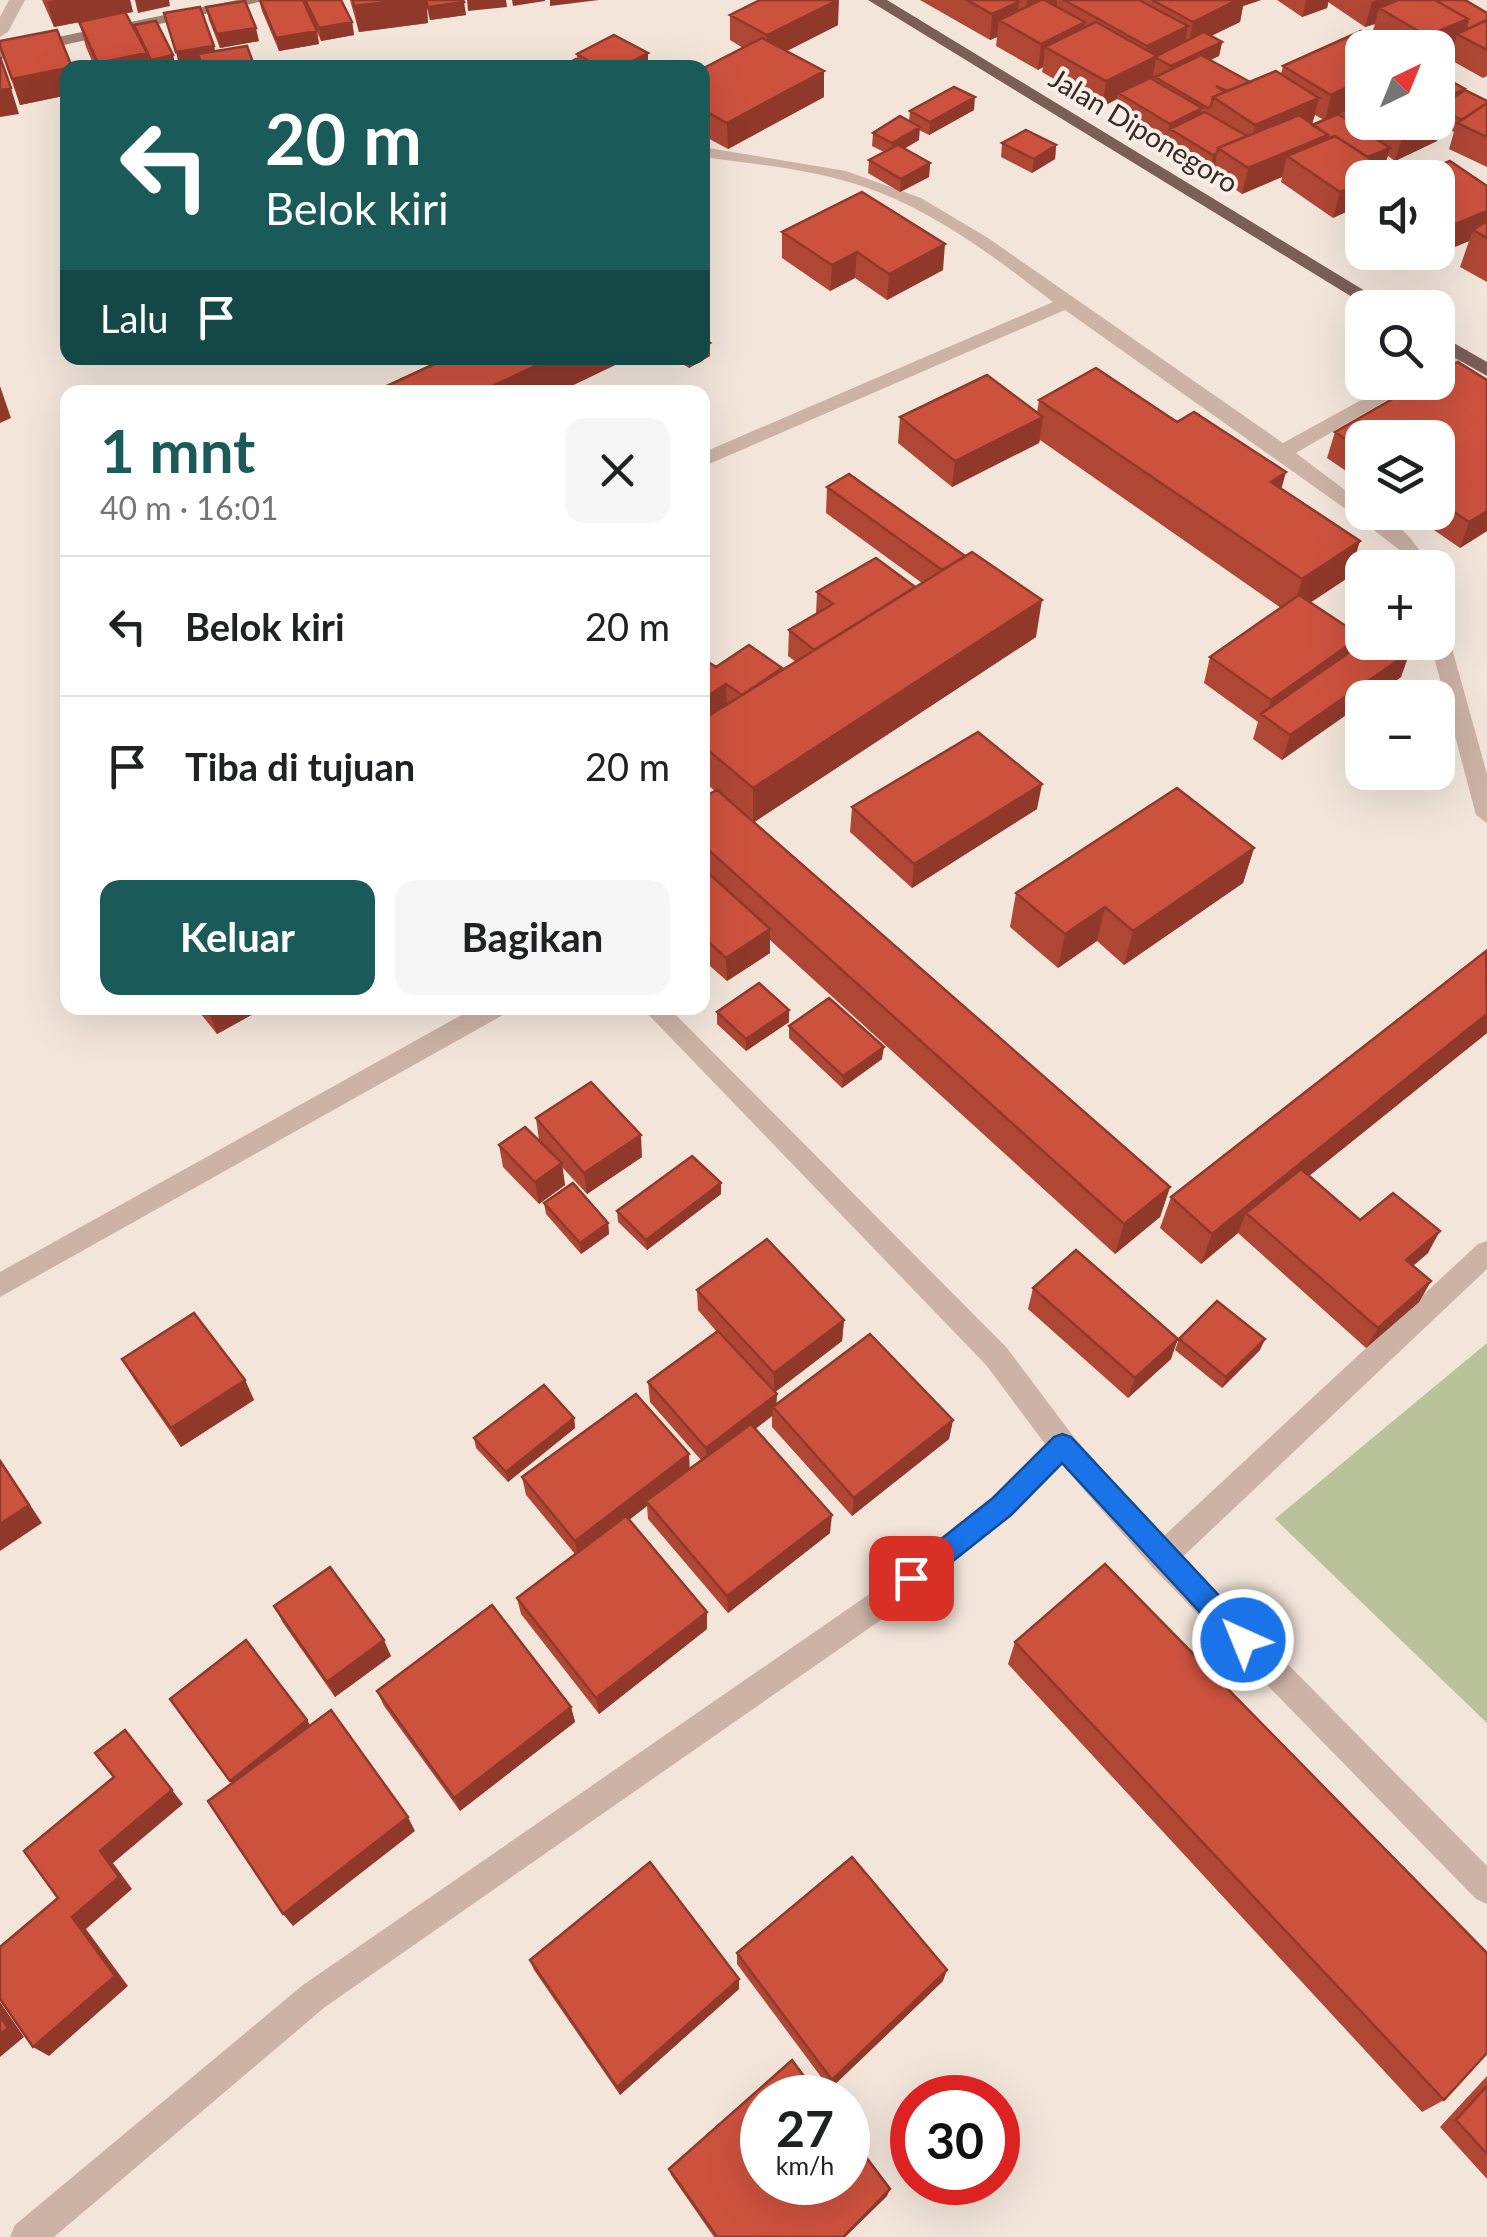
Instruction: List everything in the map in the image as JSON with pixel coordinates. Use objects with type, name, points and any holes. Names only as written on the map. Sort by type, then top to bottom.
[{"type":"main road","points":[[0,54],[260,0]]},
{"type":"main road","name":"Jalan Diponegoro","points":[[876,0],[1354,290]]},
{"type":"main road","points":[[1455,350],[1487,370]]},
{"type":"street","points":[[0,32],[15,2]]},
{"type":"street","points":[[710,153],[796,166],[888,189],[955,223],[1345,499]]},
{"type":"street","points":[[710,458],[1066,303]]},
{"type":"street","points":[[1455,357],[1461,354]]},
{"type":"street","points":[[1282,452],[1376,400]]},
{"type":"street","points":[[1387,530],[1412,550]]},
{"type":"street","points":[[1445,660],[1487,815]]},
{"type":"street","points":[[0,1285],[482,1015]]},
{"type":"street","points":[[661,1015],[997,1357],[1062,1445],[1162,1557],[1487,1888]]},
{"type":"street","points":[[1162,1557],[1487,1252]]},
{"type":"street","points":[[27,2237],[314,1996],[881,1602],[1002,1506],[1062,1445]]},
{"type":"green space","points":[[1487,1343],[1487,1723],[1275,1519]]},
{"type":"building","points":[[260,0],[303,0],[317,31],[276,38]]},
{"type":"building","points":[[305,0],[341,0],[352,22],[319,28]]},
{"type":"building","points":[[353,0],[405,0],[354,6]]},
{"type":"building","points":[[426,0],[463,0],[464,2],[428,7]]},
{"type":"building","points":[[760,0],[838,0],[767,35],[730,15]]},
{"type":"building","points":[[967,0],[1015,0],[1019,2],[992,14]]},
{"type":"building","points":[[1041,0],[1085,22],[1041,44],[999,20]]},
{"type":"building","points":[[1064,0],[1139,0],[1188,26],[1147,46]]},
{"type":"building","points":[[1152,0],[1237,0],[1193,22]]},
{"type":"building","points":[[1398,0],[1435,0],[1468,19],[1441,30],[1417,30],[1379,8]]},
{"type":"building","points":[[1435,0],[1465,0],[1487,13],[1487,20],[1468,29],[1468,19]]},
{"type":"building","points":[[245,1],[256,28],[217,34],[206,7]]},
{"type":"building","points":[[200,7],[214,46],[176,52],[164,13]]},
{"type":"building","points":[[125,12],[147,53],[97,60],[79,22]]},
{"type":"building","points":[[1487,20],[1487,50],[1457,34]]},
{"type":"building","points":[[156,21],[173,55],[151,60],[134,25]]},
{"type":"building","points":[[1096,22],[1157,56],[1106,81],[1045,47]]},
{"type":"building","points":[[57,30],[69,60],[60,60],[60,69],[12,79],[0,41]]},
{"type":"building","points":[[1204,32],[1222,42],[1171,66],[1155,57]]},
{"type":"building","points":[[614,35],[648,53],[634,60],[587,60],[577,54]]},
{"type":"building","points":[[762,38],[824,71],[727,123],[710,113],[710,65]]},
{"type":"building","points":[[1345,38],[1345,88],[1331,95],[1283,66]]},
{"type":"building","points":[[247,46],[252,60],[200,60],[198,54]]},
{"type":"building","points":[[1201,55],[1250,82],[1227,91],[1216,86],[1225,92],[1213,97],[1208,108],[1155,77]]},
{"type":"building","points":[[0,57],[11,88],[0,90]]},
{"type":"building","points":[[1276,71],[1319,98],[1255,125],[1213,97]]},
{"type":"building","points":[[1150,78],[1202,108],[1170,124],[1118,93]]},
{"type":"building","points":[[954,87],[975,97],[930,122],[910,111]]},
{"type":"building","points":[[1465,90],[1487,103],[1462,120],[1455,116],[1455,97]]},
{"type":"building","points":[[1487,103],[1487,137],[1457,123]]},
{"type":"building","points":[[1205,112],[1247,136],[1218,148],[1213,155],[1170,129]]},
{"type":"building","points":[[1338,114],[1345,119],[1345,140],[1378,140],[1390,148],[1368,157],[1335,136],[1327,139],[1328,135],[1312,125]]},
{"type":"building","points":[[1299,115],[1328,135],[1248,168],[1218,148]]},
{"type":"building","points":[[900,116],[920,127],[892,143],[873,133]]},
{"type":"building","points":[[1026,130],[1056,145],[1034,159],[1002,143]]},
{"type":"building","points":[[1335,136],[1372,160],[1345,160],[1345,190],[1340,192],[1287,156]]},
{"type":"building","points":[[898,145],[930,163],[901,179],[869,160]]},
{"type":"building","points":[[1455,164],[1487,186],[1487,211],[1455,224]]},
{"type":"building","points":[[862,192],[945,244],[889,274],[857,252],[832,265],[782,232]]},
{"type":"building","points":[[1487,221],[1487,238],[1473,230]]},
{"type":"building","points":[[1455,364],[1487,380],[1487,511],[1469,522],[1455,513],[1455,420],[1356,420],[1391,400],[1455,400]]},
{"type":"building","points":[[432,365],[537,365],[495,385],[389,385]]},
{"type":"building","points":[[1096,368],[1177,422],[1194,412],[1286,472],[1271,482],[1360,541],[1302,579],[1039,400]]},
{"type":"building","points":[[987,375],[1043,417],[955,461],[900,417]]},
{"type":"building","points":[[849,474],[965,556],[942,570],[827,487]]},
{"type":"building","points":[[972,552],[1042,600],[753,788],[710,752],[710,715]]},
{"type":"building","points":[[876,558],[915,587],[814,650],[789,630],[833,604],[817,592]]},
{"type":"building","points":[[1299,595],[1345,625],[1345,647],[1271,700],[1210,657]]},
{"type":"building","points":[[749,645],[782,668],[742,695],[726,684],[710,695],[710,663],[716,667]]},
{"type":"building","points":[[1345,655],[1345,660],[1398,660],[1370,680],[1345,680],[1345,697],[1290,735],[1261,714]]},
{"type":"building","points":[[978,732],[1042,784],[914,864],[852,807]]},
{"type":"building","points":[[1177,788],[1254,848],[1133,931],[1105,907],[1065,934],[1016,893]]},
{"type":"building","points":[[717,790],[1170,1187],[1124,1224],[710,851],[710,794]]},
{"type":"building","points":[[710,874],[770,929],[726,958],[710,943]]},
{"type":"building","points":[[1486,951],[1487,1014],[1212,1234],[1171,1197]]},
{"type":"building","points":[[759,983],[789,1010],[746,1039],[717,1012]]},
{"type":"building","points":[[829,998],[884,1047],[843,1076],[789,1026]]},
{"type":"building","points":[[591,1082],[641,1135],[584,1173],[536,1118]]},
{"type":"building","points":[[525,1127],[562,1163],[535,1182],[499,1145]]},
{"type":"building","points":[[692,1156],[721,1183],[646,1240],[617,1211]]},
{"type":"building","points":[[1301,1169],[1360,1220],[1393,1193],[1440,1231],[1406,1260],[1431,1281],[1378,1328],[1246,1213]]},
{"type":"building","points":[[573,1183],[608,1223],[580,1243],[544,1203]]},
{"type":"building","points":[[767,1239],[844,1320],[774,1373],[697,1290]]},
{"type":"building","points":[[1076,1250],[1178,1339],[1135,1378],[1033,1288]]},
{"type":"building","points":[[1217,1301],[1265,1339],[1226,1377],[1179,1339]]},
{"type":"building","points":[[194,1313],[245,1380],[171,1428],[122,1359]]},
{"type":"building","points":[[718,1331],[777,1394],[706,1448],[648,1382]]},
{"type":"building","points":[[870,1334],[953,1420],[854,1498],[773,1407]]},
{"type":"building","points":[[544,1385],[574,1418],[506,1472],[474,1438]]},
{"type":"building","points":[[636,1394],[689,1454],[575,1541],[522,1477]]},
{"type":"building","points":[[751,1424],[832,1515],[727,1596],[646,1501]]},
{"type":"building","points":[[0,1461],[29,1505],[0,1524]]},
{"type":"building","points":[[626,1516],[707,1612],[596,1698],[517,1598]]},
{"type":"building","points":[[1105,1564],[1487,1953],[1487,2053],[1444,2100],[1015,1642]]},
{"type":"building","points":[[330,1567],[384,1640],[327,1682],[274,1606]]},
{"type":"building","points":[[492,1605],[571,1707],[454,1798],[377,1691]]},
{"type":"building","points":[[246,1640],[307,1720],[230,1781],[170,1699]]},
{"type":"building","points":[[331,1710],[408,1817],[283,1914],[208,1801]]},
{"type":"building","points":[[125,1730],[172,1790],[100,1851],[119,1877],[72,1917],[115,1976],[33,2047],[0,1999],[0,1947],[58,1898],[24,1851],[114,1777],[95,1753]]},
{"type":"building","points":[[852,1857],[947,1970],[837,2075],[828,2075],[737,1953]]},
{"type":"building","points":[[650,1862],[739,1979],[617,2087],[530,1960]]},
{"type":"building","points":[[0,2016],[8,2028],[0,2034]]},
{"type":"building","points":[[792,2060],[803,2075],[775,2075]]},
{"type":"building","points":[[1487,2086],[1487,2154],[1456,2120]]},
{"type":"building","points":[[740,2106],[740,2205],[870,2205],[870,2162],[890,2189],[843,2237],[717,2237],[669,2169]]},
{"type":"route","points":[[911,1578],[1002,1506],[1062,1445],[1243,1640]]}]
